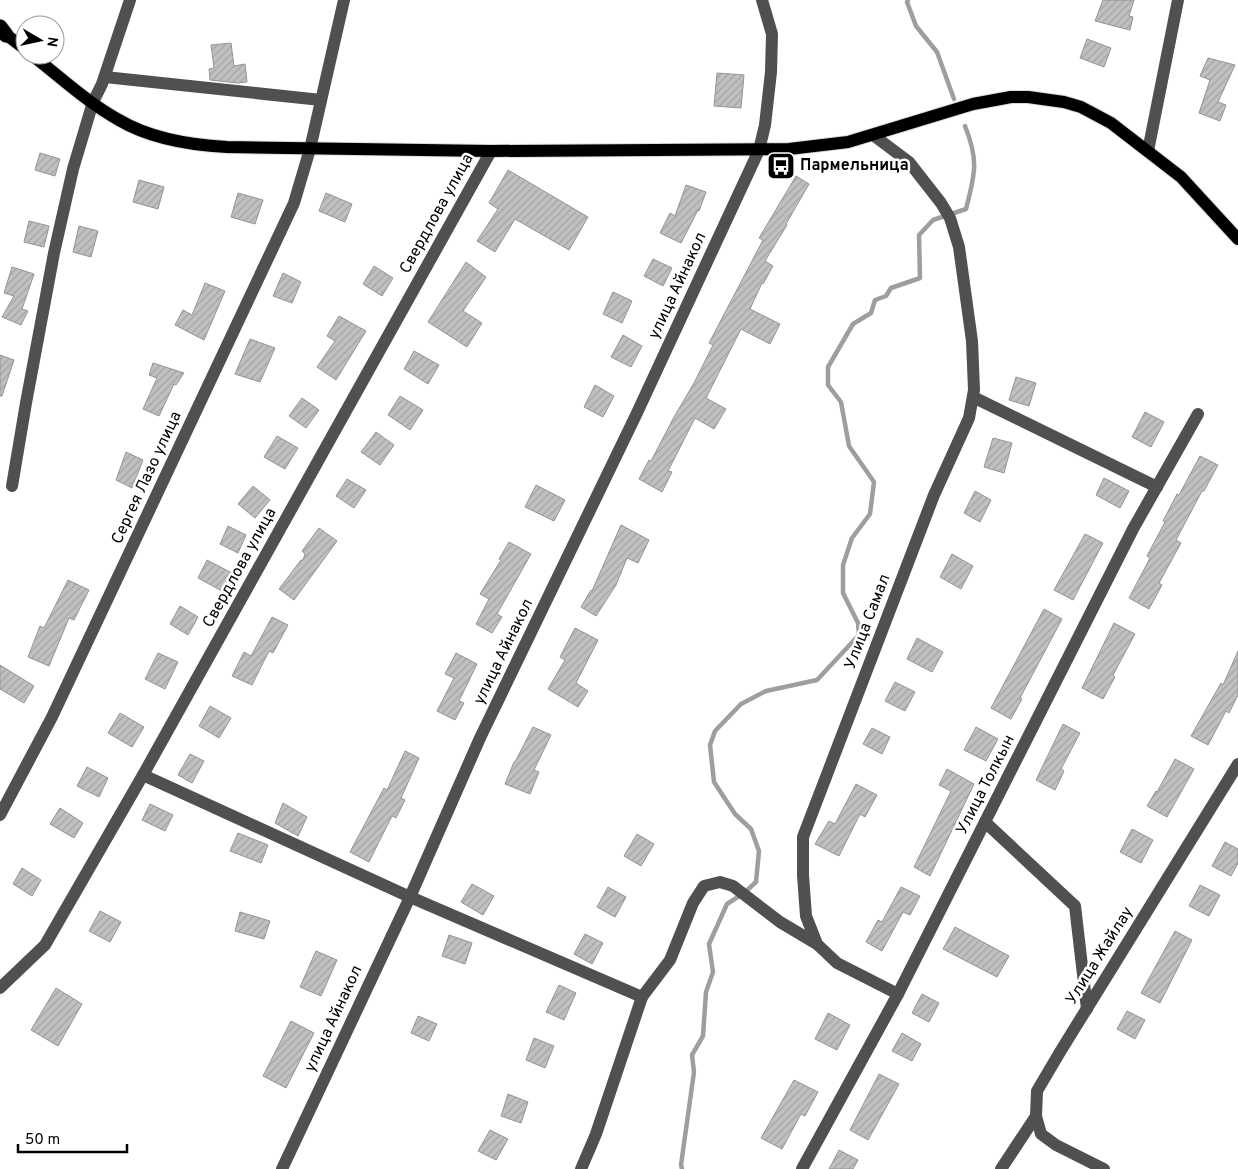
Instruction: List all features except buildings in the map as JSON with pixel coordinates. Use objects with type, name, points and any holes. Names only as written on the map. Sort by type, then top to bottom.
[{"type":"main road","points":[[2,31],[15,41]]},
{"type":"main road","points":[[45,65],[118,120],[147,133],[196,145],[310,149],[491,151],[759,150],[818,147],[848,142],[973,104],[1011,97],[1028,97],[1064,102],[1081,107],[1111,123],[1148,151],[1181,177],[1238,238]]},
{"type":"street","points":[[12,486],[54,253],[73,170],[93,102],[105,77],[130,0]]},
{"type":"street","name":"Сергея Лазо улица","points":[[0,815],[52,717],[294,203],[310,149],[344,0]]},
{"type":"street","name":"улица Айнакол","points":[[282,1169],[410,897],[480,738],[636,415],[759,150],[765,125],[771,72],[772,34],[762,0]]},
{"type":"street","points":[[1148,151],[1178,0]]},
{"type":"street","points":[[105,77],[321,100]]},
{"type":"street","name":"Улица Самал","points":[[873,135],[909,162],[941,203],[950,218],[960,247],[972,341],[974,390],[968,418],[934,495],[803,837],[806,916],[817,944],[837,963],[898,994]]},
{"type":"street","name":"Свердлова улица","points":[[0,988],[44,945],[143,775],[491,151]]},
{"type":"street","points":[[973,397],[1158,487]]},
{"type":"street","name":"Улица Толкын","points":[[802,1169],[898,994],[1133,530],[1198,414]]},
{"type":"street","name":"Улица Жайлау","points":[[1001,1169],[1036,1116],[1037,1092],[1238,764]]},
{"type":"street","points":[[143,775],[410,897],[642,998]]},
{"type":"street","points":[[986,822],[1076,906],[1087,1009]]},
{"type":"street","points":[[581,1169],[596,1134],[642,998],[670,960],[693,903],[704,886],[720,882],[733,886],[780,922],[817,944]]},
{"type":"street","points":[[1036,1116],[1041,1134],[1056,1145],[1104,1169]]},
{"type":"waterway","points":[[908,0],[907,2],[916,26],[937,52],[954,99]]},
{"type":"waterway","points":[[682,1169],[694,1072],[692,1055],[703,1036],[706,992],[713,972],[709,944],[727,904],[744,893],[756,882],[759,851],[751,829],[735,814],[714,782],[710,745],[715,731],[741,704],[766,691],[817,680],[859,635],[858,623],[843,593],[843,565],[852,538],[870,514],[874,482],[849,446],[841,402],[828,385],[828,367],[853,324],[871,313],[875,300],[886,296],[891,288],[920,278],[919,235],[933,220],[966,209],[972,186],[974,158],[965,126]]},
{"type":"place","name":"Пармельница","points":[[781,166]]}]
